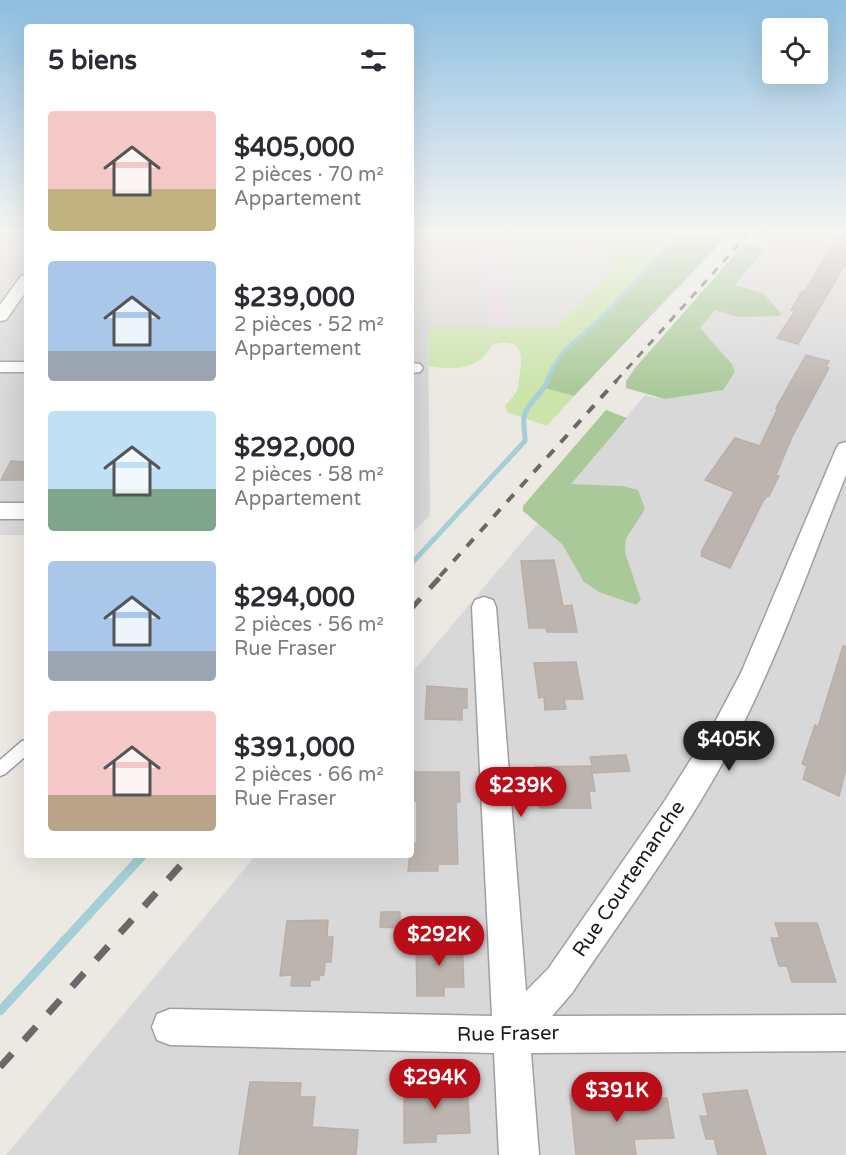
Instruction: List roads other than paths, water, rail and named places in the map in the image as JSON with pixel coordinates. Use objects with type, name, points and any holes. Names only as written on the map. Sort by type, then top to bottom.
[{"type":"street","points":[[0,316],[23,284]]},
{"type":"street","points":[[0,367],[24,367]]},
{"type":"street","name":"Rue Courtemanche","points":[[511,1033],[560,981],[705,766],[753,675],[846,449]]},
{"type":"street","points":[[0,511],[24,511]]},
{"type":"street","points":[[484,607],[519,1155]]},
{"type":"street","name":"Rue Fraser","points":[[170,1026],[455,1035],[846,1032]]},
{"type":"lane","points":[[4,762],[24,748]]},
{"type":"waterway","points":[[547,381],[564,352],[633,284]]},
{"type":"waterway","points":[[414,561],[525,441],[526,412],[548,380]]},
{"type":"waterway","points":[[0,1011],[140,858]]},
{"type":"railway","points":[[616,381],[703,284]]},
{"type":"railway","points":[[440,576],[617,380]]},
{"type":"railway","points":[[414,606],[442,575]]},
{"type":"railway","points":[[0,1067],[187,858]]}]
